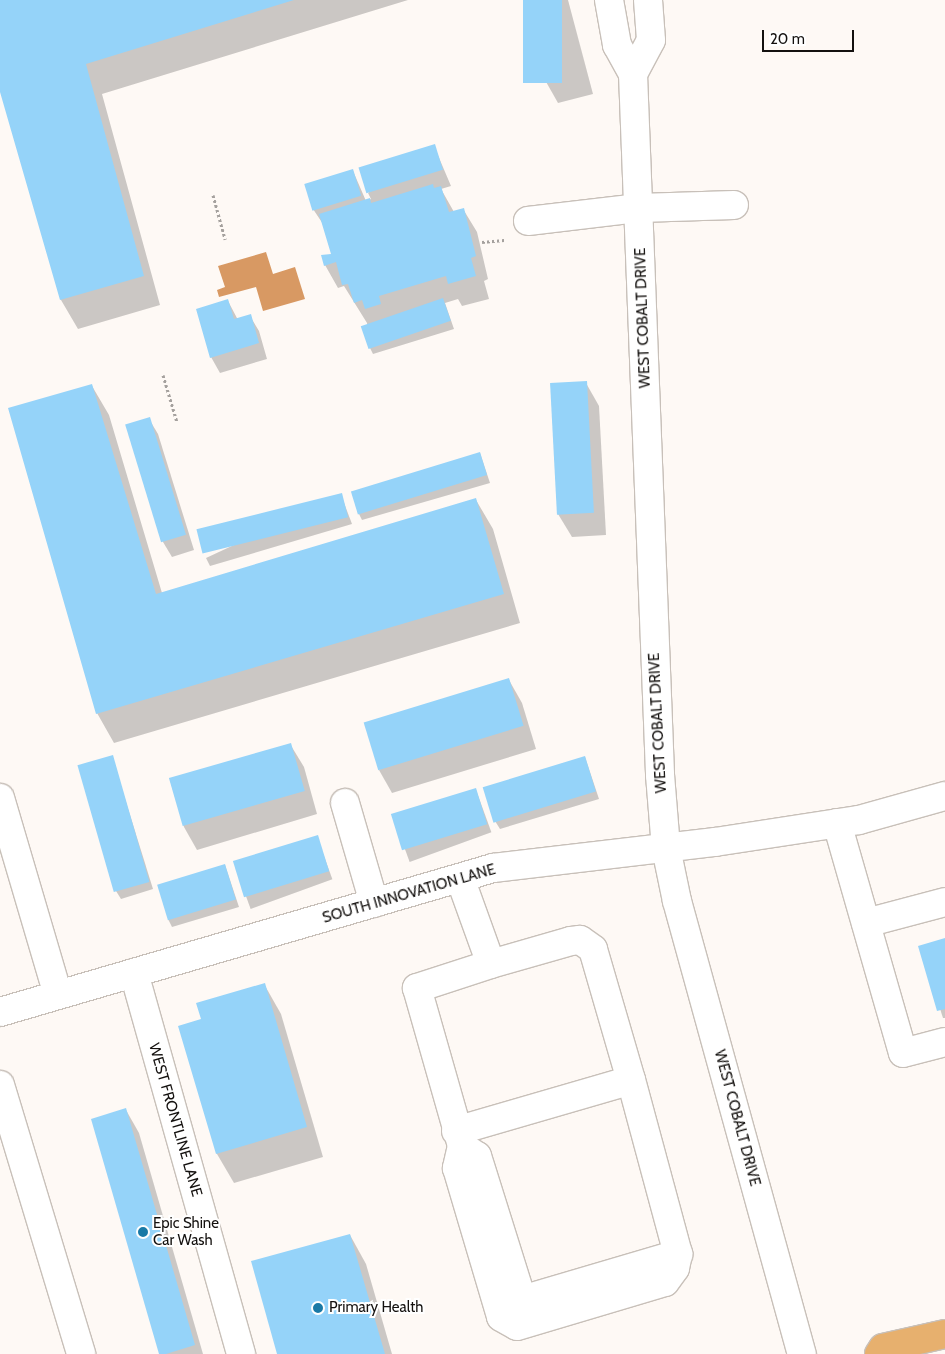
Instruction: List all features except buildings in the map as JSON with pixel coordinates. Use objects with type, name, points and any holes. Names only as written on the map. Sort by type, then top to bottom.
[{"type":"main road","points":[[879,1354],[884,1348],[945,1334]]},
{"type":"street","name":"WEST COBALT DRIVE","points":[[608,0],[618,45],[633,74],[660,775],[666,848],[677,901],[802,1354]]},
{"type":"street","points":[[633,74],[651,40],[648,0]]},
{"type":"street","points":[[528,221],[639,208],[734,205]]},
{"type":"street","name":"SOUTH INNOVATION LANE","points":[[0,1012],[492,868],[666,848],[837,823],[945,796]]},
{"type":"street","points":[[0,798],[58,995]]},
{"type":"street","points":[[345,803],[374,903]]},
{"type":"street","points":[[837,823],[903,1053],[945,1042]]},
{"type":"street","points":[[460,878],[491,964]]},
{"type":"street","points":[[866,923],[944,906]]},
{"type":"street","points":[[580,940],[593,949],[631,1080],[678,1254],[675,1268],[666,1282],[517,1326],[515,1310],[501,1317],[484,1218],[477,1156],[459,1138],[417,988],[491,964],[580,940]]},
{"type":"street","name":"WEST FRONTLINE LANE","points":[[134,973],[241,1354]]},
{"type":"street","points":[[459,1138],[631,1080]]},
{"type":"street","points":[[0,1085],[81,1354]]},
{"type":"path","points":[[212,195],[225,239]]},
{"type":"path","points":[[163,375],[177,422]]},
{"type":"shaded area","points":[[266,252],[273,274],[295,267],[305,299],[263,311],[256,287],[219,297],[217,290],[225,287],[218,266]]},
{"type":"place","name":"Epic Shine Car Wash","points":[[143,1232]]},
{"type":"place","name":"Primary Health","points":[[318,1308]]}]
